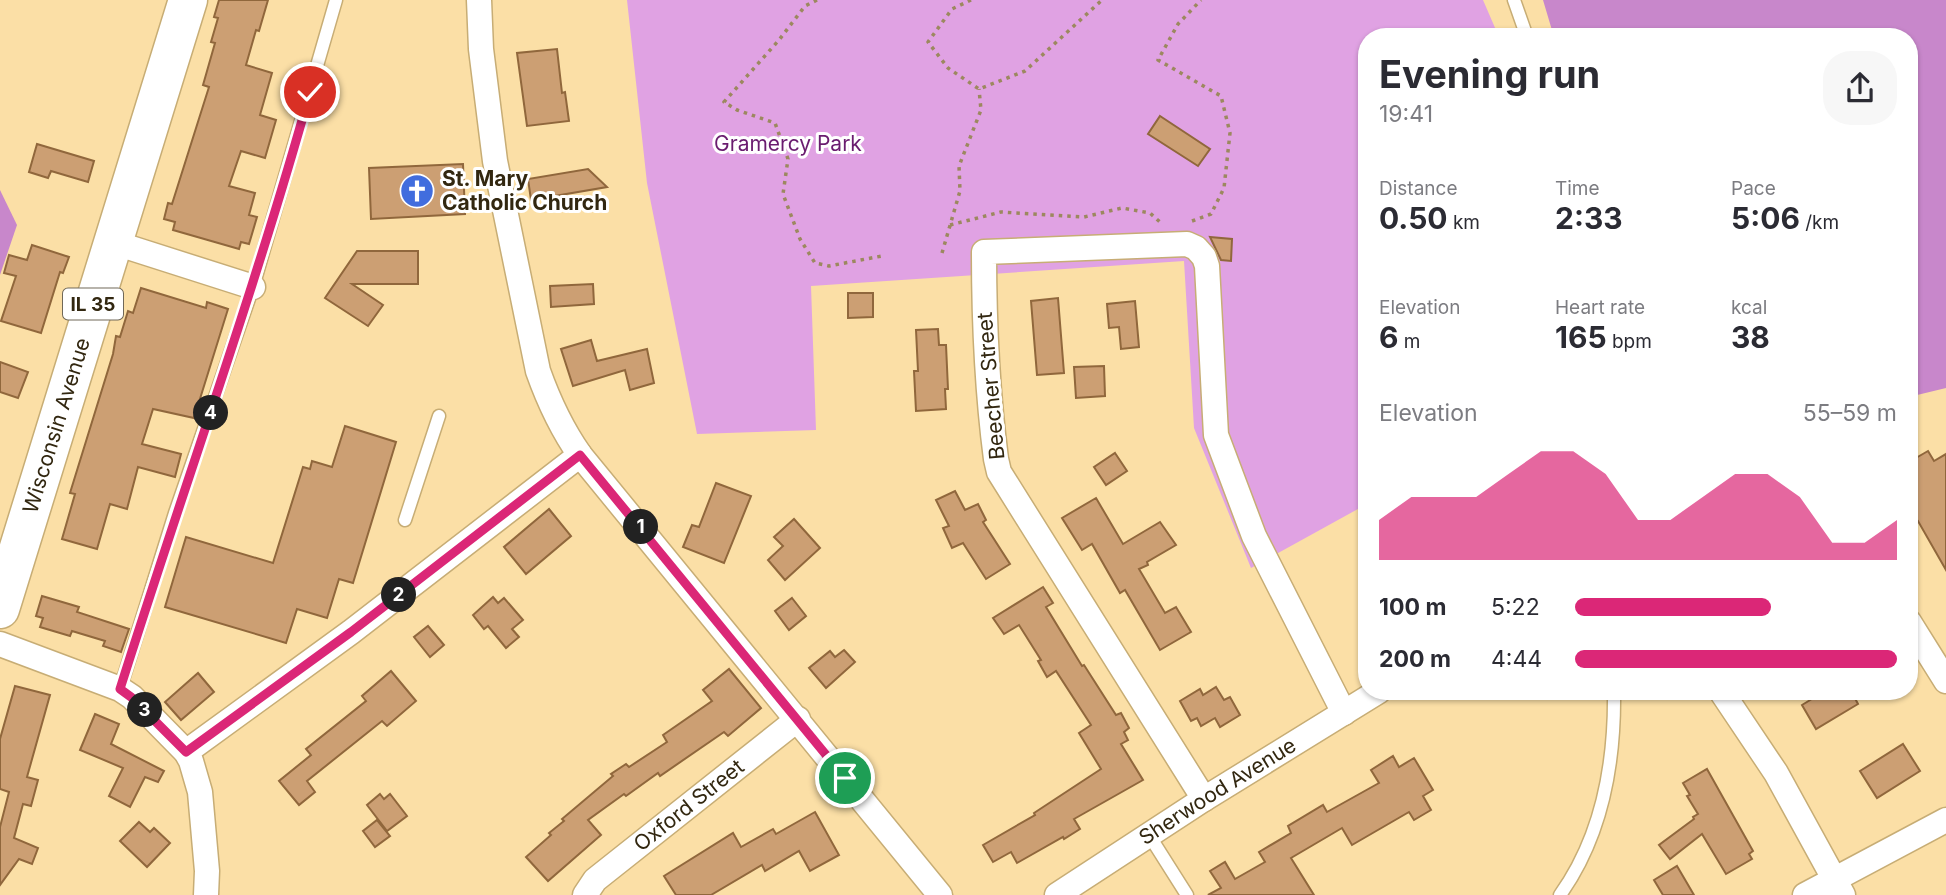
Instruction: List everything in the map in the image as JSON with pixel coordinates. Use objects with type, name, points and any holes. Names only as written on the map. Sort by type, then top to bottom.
[{"type":"main road","name":"Wisconsin Avenue","points":[[0,609],[188,0]]},
{"type":"street","points":[[479,0],[481,49],[495,160],[527,324],[548,402],[561,428],[580,455],[940,895]]},
{"type":"street","points":[[112,242],[253,287]]},
{"type":"street","name":"Beecher Street","points":[[1204,799],[999,472],[987,378],[984,252],[1187,244],[1196,248],[1204,257],[1209,285],[1216,435],[1254,536],[1344,713]]},
{"type":"street","points":[[186,752],[351,632],[580,455]]},
{"type":"street","points":[[1918,636],[1946,681]]},
{"type":"street","points":[[0,644],[120,689],[186,752],[199,782],[207,871],[206,895]]},
{"type":"street","name":"Sherwood Avenue","points":[[1057,895],[1204,799],[1365,700]]},
{"type":"street","points":[[1727,700],[1776,773],[1839,886]]},
{"type":"street","name":"Oxford Street","points":[[585,895],[595,880],[798,719]]},
{"type":"street","points":[[1805,895],[1839,886],[1946,820]]},
{"type":"lane","points":[[120,689],[176,513],[253,287],[336,0]]},
{"type":"lane","points":[[1514,0],[1524,28]]},
{"type":"lane","points":[[405,520],[439,416]]},
{"type":"lane","points":[[1560,895],[1592,841],[1595,831],[1611,760],[1614,700]]},
{"type":"lane","points":[[1149,835],[1187,895]]},
{"type":"path","points":[[817,0],[805,6],[724,102],[737,110],[775,123],[788,159],[783,194],[800,239],[815,262],[829,265],[882,256]]},
{"type":"path","points":[[971,0],[952,9],[928,42],[948,68],[979,89]]},
{"type":"path","points":[[979,89],[1025,71],[1102,0]]},
{"type":"path","points":[[1189,222],[1210,214],[1224,188],[1230,133],[1221,96],[1158,60],[1178,24],[1201,0]]},
{"type":"path","points":[[942,253],[960,191],[959,166],[981,110],[979,89]]},
{"type":"path","points":[[950,225],[1001,212],[1083,217],[1122,208],[1150,213],[1169,230]]},
{"type":"green space","name":"Gramercy Park","points":[[627,0],[1483,0],[1495,28],[1358,28],[1358,509],[1251,568],[1194,428],[1184,261],[811,286],[816,430],[697,434],[647,183]]},
{"type":"shaded area","points":[[1543,0],[1946,0],[1946,388],[1918,395],[1918,28],[1551,28]]},
{"type":"shaded area","points":[[0,190],[17,225],[0,275]]},
{"type":"building","points":[[219,0],[268,0],[246,65],[272,73],[260,115],[276,120],[265,158],[241,151],[229,186],[255,193],[249,215],[257,217],[249,244],[241,242],[239,249],[173,230],[175,222],[164,219],[168,203],[172,204],[209,87],[203,85],[215,43],[211,42],[218,18],[214,17]]},
{"type":"building","points":[[557,49],[562,93],[565,92],[569,121],[527,126],[517,53]]},
{"type":"building","points":[[1160,116],[1210,149],[1198,166],[1148,134]]},
{"type":"building","points":[[37,144],[94,161],[88,182],[51,171],[48,178],[29,172]]},
{"type":"building","name":"St. Mary Catholic Church","points":[[463,164],[465,214],[371,219],[369,168]]},
{"type":"building","points":[[588,169],[607,187],[531,200],[528,179]]},
{"type":"building","points":[[1210,237],[1232,239],[1231,261],[1221,260]]},
{"type":"building","points":[[32,245],[69,257],[63,273],[60,272],[41,333],[1,321],[16,276],[4,273],[9,255],[27,260]]},
{"type":"building","points":[[357,251],[418,251],[418,284],[352,284],[383,305],[368,326],[325,298]]},
{"type":"building","points":[[593,284],[594,304],[551,307],[550,286]]},
{"type":"building","points":[[141,288],[206,308],[207,302],[228,309],[194,418],[153,409],[142,444],[181,454],[175,477],[138,467],[127,509],[110,504],[97,549],[62,539],[75,494],[70,493],[113,354],[116,336],[120,337],[128,311],[133,313]]},
{"type":"building","points":[[848,293],[873,293],[873,317],[848,318]]},
{"type":"building","points":[[1058,298],[1064,373],[1037,375],[1031,301]]},
{"type":"building","points":[[1135,301],[1139,347],[1121,349],[1119,327],[1109,328],[1107,304]]},
{"type":"building","points":[[938,329],[939,345],[946,345],[946,409],[916,411],[916,330]]},
{"type":"building","points":[[591,340],[597,361],[647,349],[654,383],[630,390],[625,370],[573,386],[561,349]]},
{"type":"building","points":[[0,362],[28,372],[18,398],[0,392]]},
{"type":"building","points":[[1104,366],[1105,396],[1076,398],[1074,367]]},
{"type":"building","points":[[345,426],[396,442],[353,583],[339,579],[327,618],[297,609],[286,643],[165,607],[186,537],[273,563],[303,467],[310,469],[312,461],[332,467]]},
{"type":"building","points":[[1928,451],[1934,461],[1946,454],[1946,570],[1918,521],[1918,457]]},
{"type":"building","points":[[1115,453],[1127,471],[1106,485],[1094,467]]},
{"type":"building","points":[[716,483],[751,496],[724,563],[683,547],[692,525],[699,527]]},
{"type":"building","points":[[955,491],[965,510],[978,504],[986,520],[983,522],[1010,564],[986,579],[963,543],[952,548],[943,528],[949,526],[936,500]]},
{"type":"building","points":[[1096,498],[1123,544],[1160,522],[1176,545],[1139,569],[1165,613],[1176,607],[1191,632],[1160,650],[1125,590],[1120,593],[1092,544],[1082,550],[1062,518]]},
{"type":"building","points":[[549,509],[571,536],[526,574],[504,547]]},
{"type":"building","points":[[794,519],[820,548],[785,580],[768,560],[783,546],[774,537]]},
{"type":"building","points":[[1043,587],[1053,603],[1046,607],[1082,666],[1084,665],[1116,715],[1121,713],[1129,728],[1124,732],[1128,740],[1121,744],[1143,780],[1074,819],[1080,829],[1064,839],[1063,837],[1017,863],[1011,852],[993,862],[983,845],[1035,815],[1034,813],[1101,769],[1079,733],[1091,725],[1056,671],[1047,677],[1038,661],[1041,660],[1019,625],[1004,634],[993,618]]},
{"type":"building","points":[[42,596],[79,607],[77,612],[129,629],[121,652],[103,646],[105,641],[72,631],[70,636],[40,627],[43,618],[36,616]]},
{"type":"building","points":[[493,597],[498,603],[504,598],[523,620],[512,629],[519,637],[506,648],[488,626],[484,629],[473,615]]},
{"type":"building","points":[[792,598],[806,616],[789,630],[775,611]]},
{"type":"building","points":[[428,626],[444,645],[430,657],[414,637]]},
{"type":"building","points":[[844,650],[855,662],[826,688],[809,668],[830,651],[835,657]]},
{"type":"building","points":[[729,669],[761,708],[728,736],[724,732],[660,776],[658,773],[626,796],[624,794],[588,820],[601,835],[548,881],[526,857],[551,835],[549,833],[564,821],[562,819],[613,776],[611,774],[626,764],[629,767],[667,742],[663,735],[712,701],[703,690]]},
{"type":"building","points":[[391,671],[416,701],[387,726],[382,721],[307,781],[315,792],[299,805],[279,781],[311,755],[306,749],[366,701],[362,696]]},
{"type":"building","points":[[198,673],[214,692],[181,720],[165,702]]},
{"type":"building","points":[[15,686],[50,695],[27,777],[38,780],[31,806],[23,804],[14,838],[38,848],[32,864],[19,859],[0,885],[0,827],[9,792],[0,789],[0,739]]},
{"type":"building","points":[[1216,687],[1224,700],[1230,697],[1240,715],[1220,727],[1215,718],[1201,726],[1197,718],[1191,721],[1180,701],[1200,689],[1203,695]]},
{"type":"building","points":[[1810,700],[1856,700],[1858,704],[1816,729],[1802,705]]},
{"type":"building","points":[[95,714],[119,724],[111,744],[164,771],[158,782],[145,777],[130,807],[109,796],[123,768],[80,750]]},
{"type":"building","points":[[1903,744],[1920,771],[1877,798],[1860,771]]},
{"type":"building","points":[[1393,756],[1399,767],[1414,758],[1433,790],[1423,796],[1431,810],[1414,820],[1409,812],[1352,845],[1342,828],[1291,858],[1314,895],[1208,895],[1221,888],[1210,871],[1225,862],[1235,879],[1265,862],[1259,852],[1291,833],[1288,826],[1323,805],[1327,812],[1379,783],[1371,770]]},
{"type":"building","points":[[1707,769],[1753,851],[1749,854],[1752,859],[1726,874],[1702,834],[1670,859],[1659,845],[1698,814],[1683,783]]},
{"type":"building","points":[[380,794],[384,799],[390,794],[407,816],[387,831],[367,805]]},
{"type":"building","points":[[815,812],[839,855],[810,871],[799,851],[765,871],[762,865],[711,895],[676,895],[664,876],[733,833],[741,847],[773,829],[776,834]]},
{"type":"building","points":[[377,820],[390,836],[375,847],[363,831]]},
{"type":"building","points":[[139,822],[150,832],[154,828],[170,843],[147,867],[120,841]]},
{"type":"building","points":[[1677,866],[1694,895],[1663,895],[1654,880]]},
{"type":"place","name":"St. Mary Catholic Church","points":[[417,191]]},
{"type":"route","points":[[310,92],[253,287],[176,513],[120,689],[186,752],[351,632],[580,455],[845,778]]}]
